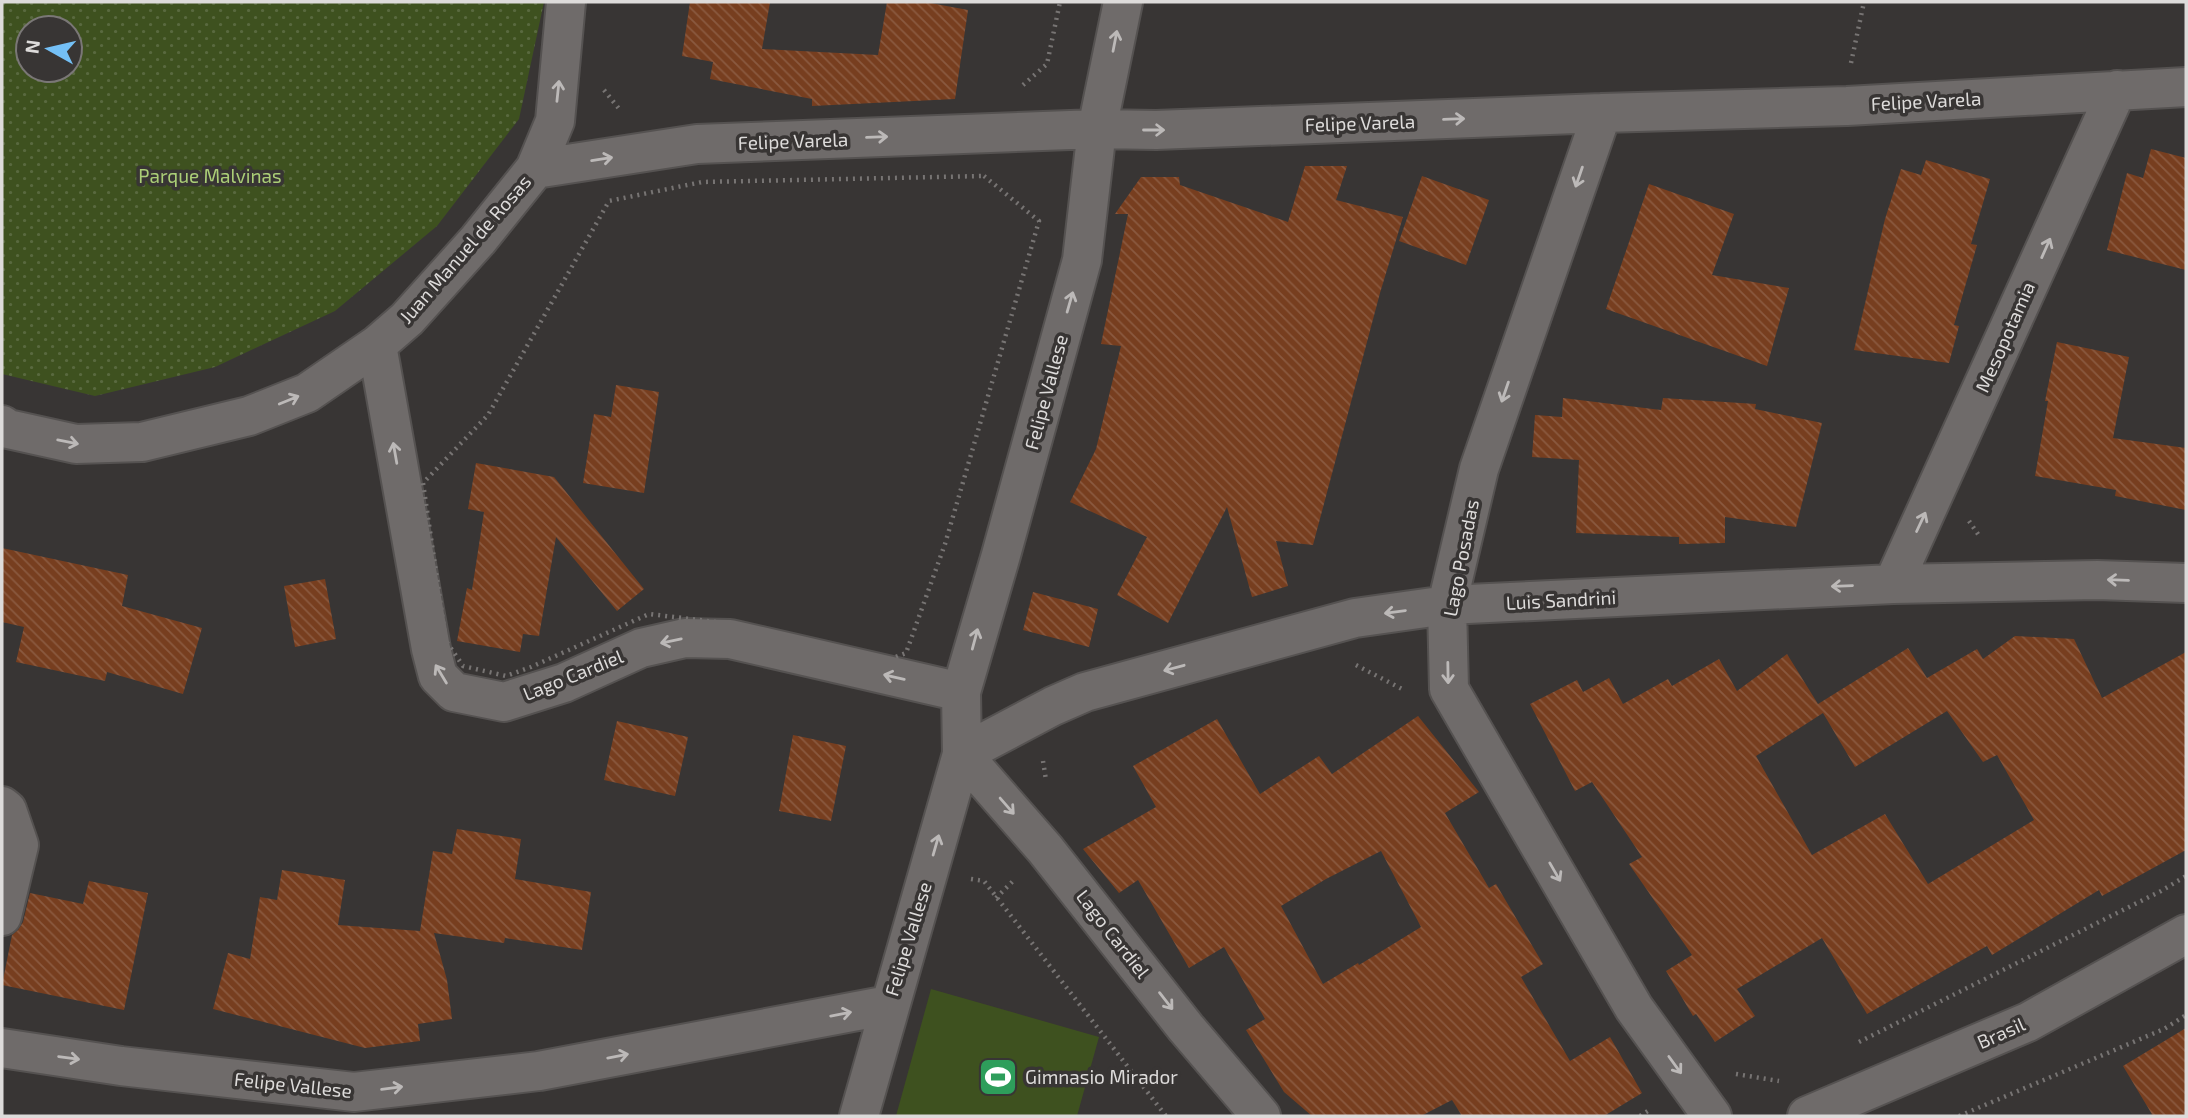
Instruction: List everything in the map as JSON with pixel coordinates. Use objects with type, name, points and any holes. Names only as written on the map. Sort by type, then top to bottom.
[{"type":"street","name":"Juan Manuel de Rosas","points":[[2,425],[8,429],[76,444],[142,442],[250,416],[307,393],[377,345],[407,319],[469,250],[535,169],[555,121],[566,2]]},
{"type":"street","name":"Felipe Vallese","points":[[2,1048],[121,1066],[354,1092],[540,1071],[889,1005],[962,754],[961,692],[1002,555],[1082,260],[1097,129],[1123,2]]},
{"type":"street","name":"Felipe Varela","points":[[535,169],[697,144],[1847,106],[2186,87]]},
{"type":"street","name":"Mesopotamia","points":[[1893,584],[2118,90]]},
{"type":"street","name":"Lago Posadas","points":[[1602,113],[1479,469],[1447,605],[1449,689],[1634,1007],[1712,1116]]},
{"type":"street","name":"Lago Cardiel","points":[[377,345],[430,649],[438,676],[454,692],[504,702],[564,683],[641,648],[685,638],[730,639],[961,692]]},
{"type":"street","name":"Luis Sandrini","points":[[962,754],[1085,692],[1355,618],[1447,605],[1893,584],[2097,580],[2186,583]]},
{"type":"street","name":"Lago Cardiel","points":[[962,754],[1045,849],[1186,1028],[1261,1116]]},
{"type":"street","points":[[2,806],[7,810],[19,845],[2,916]]},
{"type":"street","name":"Brasil","points":[[1807,1116],[2028,1022],[2186,934]]},
{"type":"street","points":[[859,1116],[889,1005]]},
{"type":"path","points":[[985,176],[1038,221],[945,544],[906,653],[878,664],[724,623],[649,614],[506,676],[463,666],[446,641],[423,483],[488,415],[609,201],[702,182],[985,176]]},
{"type":"path","points":[[1042,751],[1046,783]]},
{"type":"path","points":[[1855,1044],[2186,876]]},
{"type":"path","points":[[963,878],[984,881],[1166,1116]]},
{"type":"path","points":[[1959,1116],[2164,1029],[2186,1015]]},
{"type":"path","points":[[1728,1072],[1778,1081],[1786,1078]]},
{"type":"green space","name":"Parque Malvinas","points":[[2,2],[544,2],[519,119],[437,226],[335,311],[215,367],[95,396],[2,374]]},
{"type":"green space","name":"Gimnasio Mirador","points":[[931,989],[1099,1037],[1077,1116],[896,1116]]},
{"type":"building","points":[[690,2],[770,2],[762,49],[878,55],[887,2],[925,2],[968,10],[955,99],[812,106],[812,99],[710,79],[713,62],[682,56]]},
{"type":"building","points":[[2151,149],[2186,158],[2186,270],[2107,250],[2127,173],[2143,178]]},
{"type":"building","points":[[1926,160],[1990,179],[1971,244],[1977,245],[1954,325],[1959,326],[1949,363],[1854,350],[1885,219],[1901,169],[1921,175]]},
{"type":"building","points":[[1305,166],[1347,166],[1336,200],[1403,217],[1313,545],[1276,541],[1288,586],[1252,597],[1227,507],[1168,623],[1117,595],[1147,537],[1070,502],[1096,449],[1121,346],[1101,344],[1128,214],[1115,214],[1141,177],[1179,177],[1180,185],[1288,222]]},
{"type":"building","points":[[1422,176],[1489,200],[1466,265],[1399,241]]},
{"type":"building","points":[[1649,184],[1734,214],[1712,275],[1789,288],[1767,366],[1606,309]]},
{"type":"building","points":[[2057,342],[2129,357],[2113,438],[2186,448],[2186,510],[2115,496],[2116,490],[2035,476],[2048,401],[2045,401]]},
{"type":"building","points":[[616,385],[659,392],[644,493],[583,483],[594,414],[611,417]]},
{"type":"building","points":[[1563,398],[1661,410],[1663,398],[1756,404],[1755,409],[1822,423],[1796,527],[1725,517],[1725,543],[1679,544],[1679,537],[1576,533],[1579,460],[1532,457],[1535,415],[1562,417]]},
{"type":"building","points":[[476,463],[554,477],[644,589],[617,611],[556,537],[539,636],[523,634],[520,652],[457,641],[467,588],[472,590],[484,512],[468,509]]},
{"type":"building","points":[[2,548],[128,575],[122,606],[202,628],[183,694],[107,672],[105,681],[16,662],[24,627],[2,622]]},
{"type":"building","points":[[325,579],[336,639],[295,647],[284,586]]},
{"type":"building","points":[[1033,592],[1098,609],[1089,647],[1023,630]]},
{"type":"building","points":[[2015,636],[2074,639],[2102,698],[2186,652],[2186,850],[2102,896],[2099,890],[1992,955],[1987,946],[1867,1014],[1822,938],[1737,989],[1755,1016],[1715,1042],[1696,1014],[1693,1016],[1666,971],[1692,955],[1629,864],[1642,857],[1592,782],[1575,791],[1530,704],[1577,680],[1583,692],[1609,678],[1623,704],[1668,679],[1672,686],[1719,659],[1737,691],[1787,654],[1818,704],[1908,648],[1927,678],[1977,649],[1983,659]],"holes":[[[1947,711],[1983,762],[1997,755],[2034,820],[1928,884],[1885,814],[1812,855],[1756,756],[1823,713],[1855,767]]]},
{"type":"building","points":[[1418,716],[1479,792],[1445,813],[1489,888],[1496,884],[1543,964],[1521,977],[1570,1061],[1610,1037],[1642,1093],[1604,1116],[1462,1116],[1452,1100],[1421,1116],[1312,1116],[1284,1092],[1246,1030],[1265,1019],[1224,947],[1189,968],[1138,880],[1119,893],[1083,849],[1156,807],[1133,766],[1217,719],[1260,794],[1319,756],[1332,774]],"holes":[[[1381,851],[1421,927],[1323,984],[1281,906]]]},
{"type":"building","points":[[617,721],[688,737],[675,796],[604,780]]},
{"type":"building","points":[[793,735],[846,746],[831,821],[779,811]]},
{"type":"building","points":[[457,829],[521,839],[515,879],[591,892],[582,950],[505,938],[504,943],[434,933],[447,980],[452,1019],[418,1024],[420,1041],[365,1048],[213,1009],[228,953],[250,959],[260,897],[277,900],[282,870],[345,880],[338,925],[420,931],[433,851],[452,854]]},
{"type":"building","points":[[89,881],[148,893],[124,1010],[2,985],[12,935],[23,922],[30,893],[83,904]]},
{"type":"building","points":[[2186,1028],[2186,1116],[2153,1116],[2123,1066]]},
{"type":"place","name":"Gimnasio Mirador","points":[[998,1077]]}]
